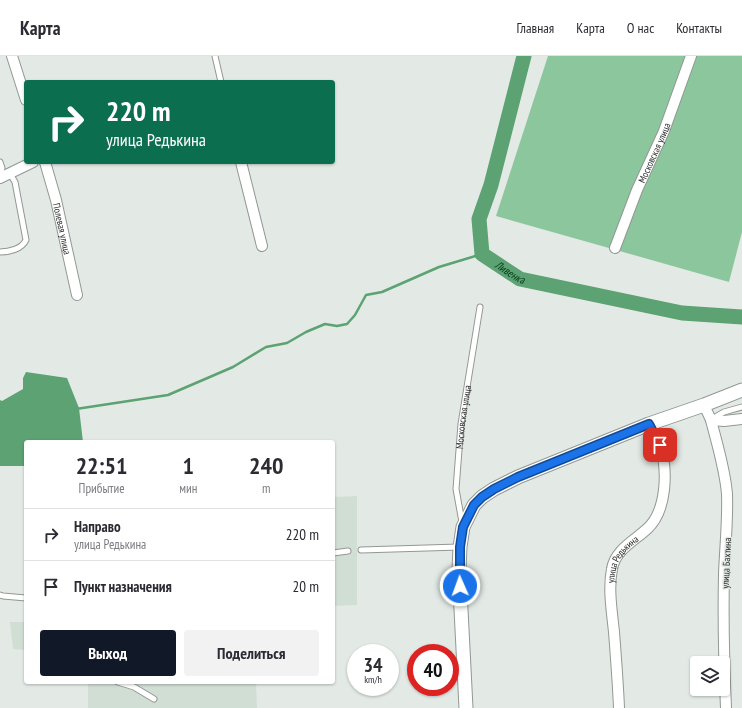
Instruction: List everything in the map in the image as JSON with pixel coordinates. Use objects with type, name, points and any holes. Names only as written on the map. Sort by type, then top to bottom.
[{"type":"street","points":[[12,56],[24,94]]},
{"type":"street","name":"Московская улица","points":[[615,248],[637,190],[664,131],[691,56]]},
{"type":"street","points":[[3,176],[29,164]]},
{"type":"street","name":"Полевая улица","points":[[46,164],[56,200],[77,295]]},
{"type":"street","points":[[242,164],[262,246]]},
{"type":"street","name":"Московская улица","points":[[466,708],[460,547],[463,527],[474,505],[482,497],[494,489],[518,477],[649,424],[742,390]]},
{"type":"street","name":"улица Бахтина","points":[[704,405],[712,420],[727,493],[727,534],[724,573],[726,708]]},
{"type":"street","points":[[712,420],[724,421],[742,419]]},
{"type":"street","name":"улица Редькина","points":[[619,708],[610,582],[615,559],[622,549],[647,529],[655,520],[662,502],[665,474],[663,460],[660,445],[649,424]]},
{"type":"lane","points":[[215,56],[221,80]]},
{"type":"lane","points":[[0,162],[3,176],[12,177],[15,182],[26,240],[22,246],[9,251],[0,252]]},
{"type":"lane","name":"Московская улица","points":[[463,527],[456,489],[460,431],[480,307]]},
{"type":"lane","points":[[712,420],[724,412],[742,407]]},
{"type":"lane","points":[[360,550],[460,547]]},
{"type":"lane","points":[[335,553],[348,551]]},
{"type":"lane","points":[[0,595],[24,598]]},
{"type":"lane","points":[[124,684],[134,687],[154,699]]},
{"type":"shaded area","points":[[548,56],[742,56],[742,232],[729,282],[496,216]]},
{"type":"shaded area","points":[[26,372],[67,378],[79,408],[83,440],[24,440],[24,466],[0,466],[0,400],[2,401],[23,389],[23,378]]},
{"type":"shaded area","points":[[357,496],[357,605],[335,606],[335,497]]},
{"type":"shaded area","points":[[10,622],[24,622],[24,650],[13,649]]},
{"type":"shaded area","points":[[88,684],[256,684],[257,708],[88,708]]},
{"type":"waterway","name":"Ливенка","points":[[524,56],[491,185],[479,219],[482,254],[520,279],[682,313],[742,317]]},
{"type":"waterway","points":[[76,409],[168,395],[233,367],[266,347],[287,343],[306,332],[325,324],[337,326],[347,324],[355,315],[366,295],[382,292],[439,267],[482,254]]},
{"type":"route","points":[[460,586],[460,547],[463,527],[474,505],[482,497],[518,477],[649,424],[660,445]]}]
